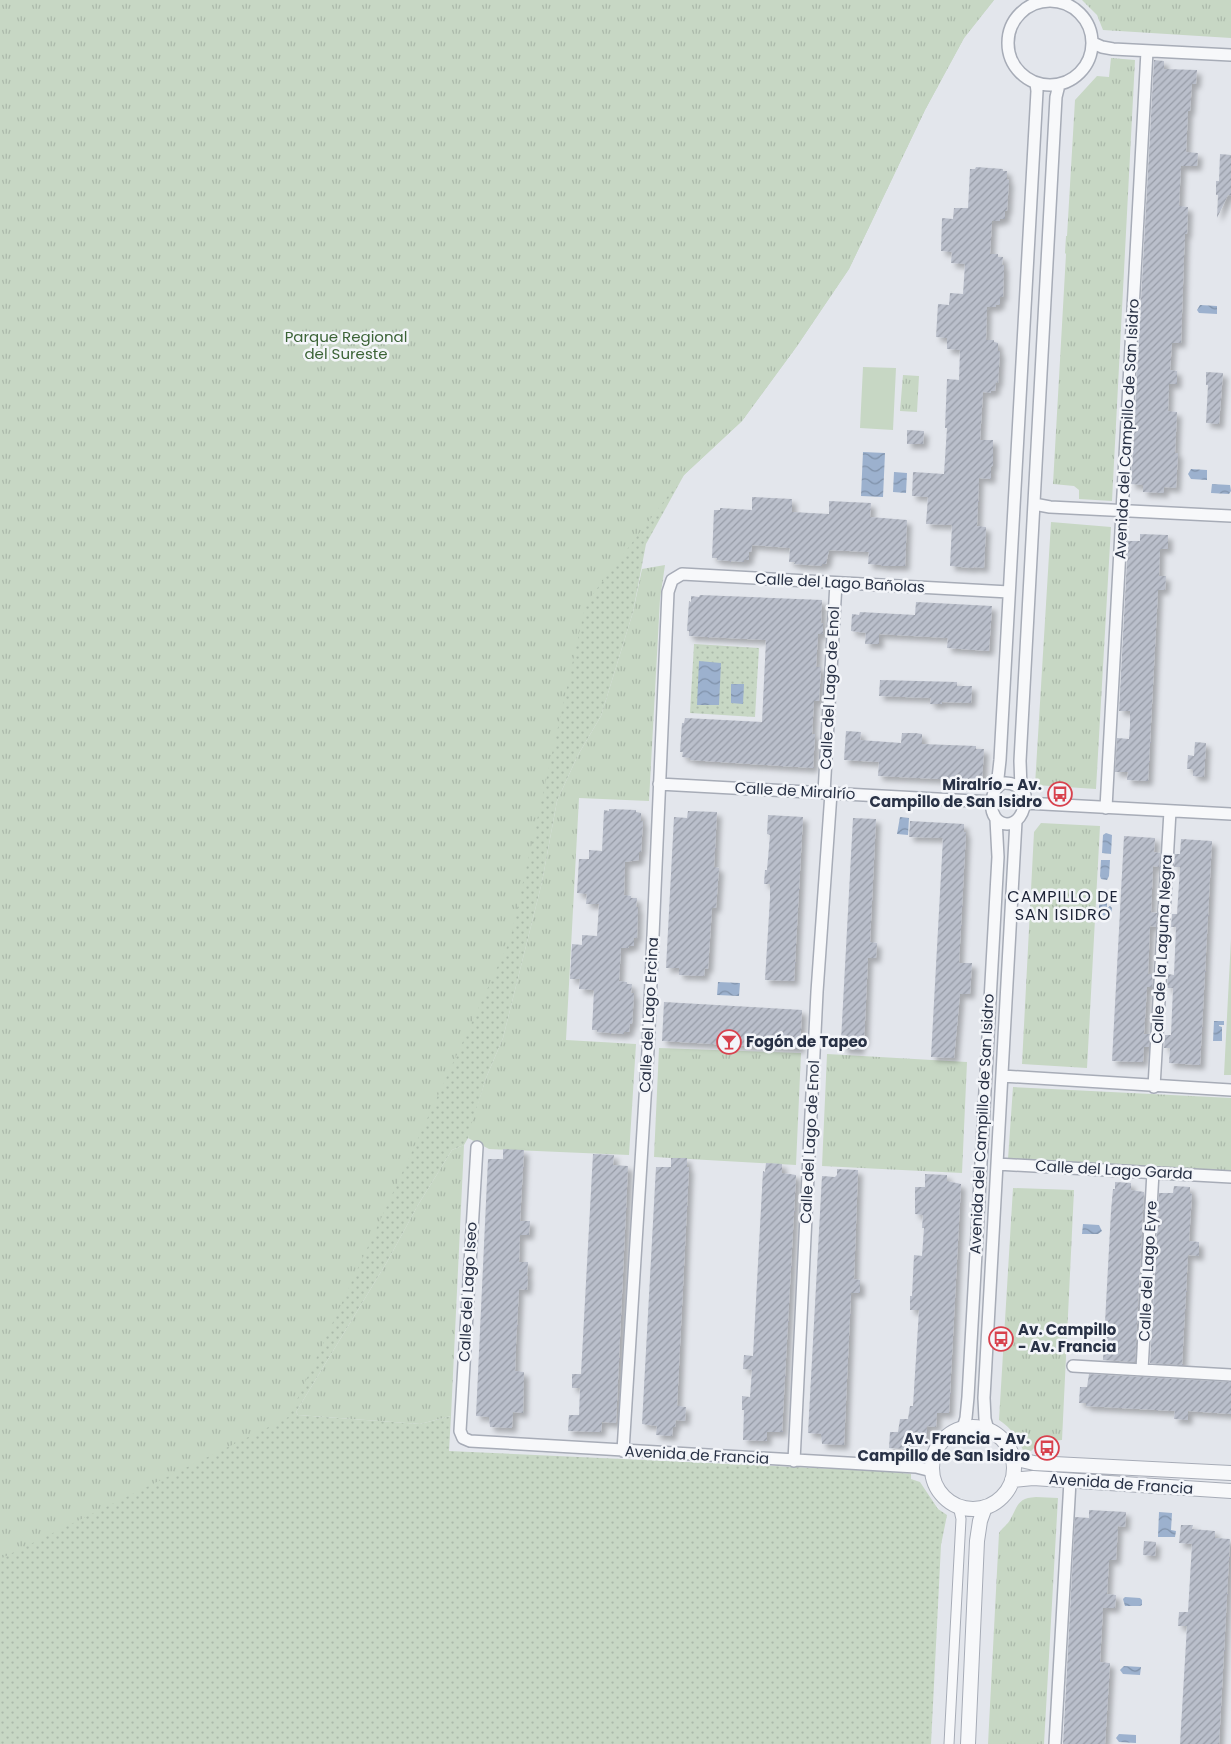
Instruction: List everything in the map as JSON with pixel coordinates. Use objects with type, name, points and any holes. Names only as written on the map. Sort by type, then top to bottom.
[{"type":"street","points":[[1046,1],[1060,2],[1073,7],[1084,17],[1091,29],[1093,43],[1091,56],[1085,68],[1075,78],[1059,85],[1048,86],[1036,83],[1023,76],[1014,65],[1009,52],[1008,38],[1012,24],[1020,13],[1032,5],[1046,1]]},
{"type":"street","points":[[1093,43],[1102,48],[1231,55]]},
{"type":"street","name":"Avenida del Campillo de San Isidro","points":[[1106,808],[1147,51]]},
{"type":"street","points":[[997,787],[1003,783],[1010,783],[1025,795],[1024,809],[1016,821],[1011,824],[1004,824],[996,819],[992,810],[992,802],[1000,769],[1036,83]]},
{"type":"street","points":[[1021,790],[1020,761],[1056,107],[1059,85]]},
{"type":"street","points":[[1034,504],[1050,507],[1231,516]]},
{"type":"street","name":"Calle del Lago Bañolas","points":[[672,580],[682,574],[1009,592]]},
{"type":"street","name":"Calle del Lago Ercina","points":[[623,1451],[647,1059],[668,592],[672,580]]},
{"type":"street","name":"Calle del Lago de Enol","points":[[794,1461],[836,583]]},
{"type":"street","name":"Calle de Miralrío","points":[[659,784],[992,802]]},
{"type":"street","points":[[1025,803],[1231,814]]},
{"type":"street","name":"Calle de la Laguna Negra","points":[[1154,1087],[1170,811]]},
{"type":"street","name":"Avenida del Campillo de San Isidro","points":[[963,1428],[967,1404],[998,857],[998,825],[996,819]]},
{"type":"street","name":"Avenida del Campillo de San Isidro","points":[[988,1430],[985,1419],[984,1398],[1016,821]]},
{"type":"street","points":[[1002,1076],[1154,1087],[1231,1090]]},
{"type":"street","name":"Calle del Lago Iseo","points":[[462,1438],[460,1431],[477,1147]]},
{"type":"street","name":"Calle del Lago Garda","points":[[997,1164],[1231,1177]]},
{"type":"street","name":"Calle del Lago Eyre","points":[[1142,1370],[1153,1172]]},
{"type":"street","points":[[1073,1366],[1231,1375]]},
{"type":"street","points":[[976,1427],[988,1430],[999,1436],[1007,1445],[1014,1468],[1012,1480],[1006,1492],[997,1501],[985,1507],[976,1509],[958,1506],[950,1502],[937,1488],[932,1471],[932,1460],[936,1449],[943,1439],[952,1432],[963,1428],[976,1427]]},
{"type":"street","name":"Avenida de Francia","points":[[462,1438],[470,1441],[623,1451],[916,1467],[932,1471]]},
{"type":"street","name":"Avenida de Francia","points":[[1012,1457],[1034,1463],[1231,1473]]},
{"type":"street","name":"Avenida de Francia","points":[[1012,1480],[1033,1478],[1231,1491]]},
{"type":"street","points":[[1055,1744],[1070,1481]]},
{"type":"street","points":[[949,1744],[961,1519],[958,1506]]},
{"type":"street","points":[[968,1744],[977,1541],[980,1521],[985,1507]]},
{"type":"green space","name":"Parque Regional del Sureste","points":[[0,0],[994,0],[964,38],[925,110],[849,269],[797,346],[742,421],[684,475],[646,544],[633,612],[601,716],[578,755],[557,801],[542,882],[503,1038],[486,1078],[468,1138],[464,1145],[452,1150],[296,1412],[298,1415],[420,1424],[451,1416],[449,1451],[881,1471],[911,1474],[911,1479],[920,1482],[938,1509],[947,1515],[941,1545],[931,1744],[0,1744]]},
{"type":"green space","name":"Parque Regional del Sureste","points":[[0,0],[994,0],[964,38],[925,110],[849,269],[797,346],[742,421],[684,475],[586,603],[510,940],[289,1417],[0,1559]]},
{"type":"green space","points":[[1082,0],[1231,0],[1231,38],[1103,30],[1097,15]]},
{"type":"green space","points":[[1111,58],[1135,60],[1112,501],[1079,499],[1079,490],[1074,486],[1053,484],[1075,100],[1097,76],[1109,77]]},
{"type":"green space","points":[[863,367],[896,368],[893,430],[860,428]]},
{"type":"green space","points":[[903,375],[919,376],[917,412],[900,411]]},
{"type":"green space","points":[[1051,522],[1111,527],[1096,789],[1035,785]]},
{"type":"green space","points":[[665,565],[660,599],[649,801],[579,798],[566,1040],[636,1044],[629,1155],[489,1149],[468,1138],[469,1132],[486,1078],[503,1038],[542,882],[557,801],[578,755],[601,716],[633,612],[642,569]]},
{"type":"green space","points":[[694,644],[759,648],[755,717],[690,713]]},
{"type":"green space","points":[[1041,823],[1100,826],[1087,1068],[1022,1064],[1034,832]]},
{"type":"green space","points":[[1231,939],[1231,1075],[1224,1075]]},
{"type":"green space","points":[[659,1048],[801,1053],[796,1165],[654,1157]]},
{"type":"green space","points":[[827,1054],[967,1062],[962,1173],[822,1166]]},
{"type":"green space","points":[[1013,1087],[1231,1098],[1231,1172],[1008,1159]]},
{"type":"green space","points":[[464,1145],[451,1416],[420,1424],[298,1415],[296,1412],[387,1262],[418,1205],[452,1150]]},
{"type":"green space","points":[[1013,1188],[1074,1190],[1062,1440],[1040,1442],[1031,1451],[1023,1450],[1013,1433],[999,1420]]},
{"type":"green space","points":[[1036,1497],[1058,1498],[1044,1744],[988,1744],[999,1533],[1009,1522],[1022,1501]]},
{"type":"water","points":[[1200,305],[1217,306],[1217,314],[1199,313],[1197,310]]},
{"type":"water","points":[[863,452],[885,453],[883,497],[861,496]]},
{"type":"water","points":[[1191,469],[1207,470],[1207,480],[1191,479],[1188,474]]},
{"type":"water","points":[[894,472],[907,473],[906,493],[893,492]]},
{"type":"water","points":[[1212,484],[1230,485],[1231,491],[1229,494],[1211,493]]},
{"type":"water","points":[[699,661],[721,663],[719,705],[697,705]]},
{"type":"water","points":[[731,684],[744,684],[743,704],[731,703]]},
{"type":"water","points":[[900,817],[909,818],[908,835],[897,834]]},
{"type":"water","points":[[1106,833],[1112,835],[1111,854],[1102,853],[1103,835]]},
{"type":"water","points":[[1101,860],[1110,860],[1107,880],[1101,879],[1100,876]]},
{"type":"water","points":[[1099,900],[1107,901],[1107,908],[1110,906],[1112,908],[1111,916],[1101,915],[1099,912]]},
{"type":"water","points":[[718,982],[740,983],[739,996],[717,995]]},
{"type":"water","points":[[1214,1021],[1224,1021],[1224,1025],[1219,1025],[1222,1027],[1222,1041],[1213,1041]]},
{"type":"water","points":[[1083,1224],[1099,1225],[1102,1231],[1098,1234],[1082,1234]]},
{"type":"water","points":[[1159,1512],[1172,1513],[1171,1530],[1176,1531],[1175,1537],[1158,1537]]},
{"type":"water","points":[[1125,1597],[1140,1598],[1142,1605],[1125,1606],[1123,1599]]},
{"type":"water","points":[[1124,1666],[1141,1667],[1140,1675],[1123,1674],[1120,1670]]},
{"type":"water","points":[[1119,1734],[1136,1735],[1136,1743],[1119,1742],[1116,1738]]},
{"type":"building","points":[[1154,60],[1164,61],[1164,69],[1197,70],[1196,84],[1192,84],[1190,111],[1188,111],[1186,152],[1198,153],[1197,166],[1181,166],[1179,206],[1188,207],[1187,234],[1185,234],[1181,343],[1172,343],[1170,370],[1177,371],[1177,384],[1169,384],[1168,411],[1177,412],[1175,453],[1178,453],[1176,488],[1164,487],[1164,493],[1143,492],[1143,485],[1131,484]]},
{"type":"building","points":[[1220,154],[1231,155],[1231,196],[1228,195],[1217,218],[1218,195],[1216,195],[1216,181],[1219,181]]},
{"type":"building","points":[[976,167],[1003,169],[1003,171],[1007,171],[1007,179],[1009,180],[1005,219],[992,221],[990,254],[998,254],[998,257],[1003,257],[1002,265],[1004,265],[1003,297],[1000,297],[1000,305],[987,307],[986,340],[994,340],[994,342],[998,343],[998,351],[1000,351],[998,383],[996,382],[995,391],[991,391],[991,393],[983,392],[980,440],[993,440],[991,479],[979,478],[977,526],[986,527],[984,568],[950,566],[952,525],[926,524],[928,497],[912,496],[913,472],[944,474],[947,428],[945,428],[947,379],[959,380],[960,350],[947,349],[947,338],[936,337],[938,304],[949,305],[950,293],[963,294],[965,264],[951,263],[952,252],[941,251],[942,218],[953,219],[954,208],[968,208],[970,169],[975,169]]},
{"type":"building","points":[[1206,372],[1223,373],[1219,424],[1206,423],[1208,385],[1206,385]]},
{"type":"building","points":[[907,430],[924,431],[923,444],[907,444]]},
{"type":"building","points":[[752,497],[792,499],[792,512],[829,514],[829,501],[871,503],[870,517],[907,520],[905,566],[868,564],[869,552],[829,550],[826,564],[822,564],[822,566],[794,564],[795,562],[789,562],[790,548],[752,545],[751,552],[749,552],[749,560],[744,560],[744,562],[712,558],[714,510],[720,510],[720,508],[752,510]]},
{"type":"building","points":[[1140,534],[1168,535],[1168,549],[1160,549],[1159,576],[1166,576],[1165,590],[1158,590],[1148,781],[1127,780],[1128,772],[1115,772],[1117,738],[1129,739],[1130,725],[1130,711],[1119,711],[1128,541],[1140,541]]},
{"type":"building","points":[[700,595],[822,600],[821,623],[823,623],[823,634],[818,634],[816,667],[821,667],[819,701],[814,701],[812,734],[815,734],[813,768],[690,760],[690,758],[682,757],[683,752],[680,752],[682,723],[684,723],[685,718],[762,722],[766,640],[689,636],[689,631],[687,631],[689,601],[691,602],[691,596],[699,597]]},
{"type":"building","points":[[916,602],[992,606],[989,651],[947,648],[948,638],[879,634],[879,644],[865,644],[866,633],[851,631],[852,614],[859,615],[860,612],[915,615]]},
{"type":"building","points":[[880,680],[957,682],[957,686],[972,686],[971,703],[942,702],[942,704],[930,704],[931,698],[879,696]]},
{"type":"building","points":[[846,731],[861,732],[860,740],[901,743],[902,733],[915,733],[922,734],[922,744],[976,746],[976,749],[984,749],[982,781],[878,776],[879,762],[844,760]]},
{"type":"building","points":[[1195,742],[1206,743],[1204,777],[1193,776],[1193,769],[1187,769],[1188,755],[1194,756]]},
{"type":"building","points":[[609,809],[636,810],[636,812],[641,813],[641,821],[643,821],[639,860],[625,862],[624,895],[637,898],[636,907],[638,907],[637,938],[634,938],[634,946],[621,948],[619,981],[632,984],[631,993],[634,993],[632,1024],[630,1024],[629,1032],[624,1032],[624,1034],[592,1030],[594,990],[579,989],[580,979],[570,979],[572,944],[582,945],[582,935],[597,936],[599,904],[586,904],[587,894],[577,893],[579,859],[589,859],[589,850],[602,851],[604,810],[609,811]]},
{"type":"building","points":[[688,811],[717,812],[714,867],[719,868],[716,908],[712,908],[708,969],[705,968],[704,976],[679,975],[679,968],[666,968],[674,817],[687,818]]},
{"type":"building","points":[[768,815],[803,817],[794,981],[765,980],[770,898],[770,884],[764,884],[770,835],[767,834]]},
{"type":"building","points":[[853,818],[876,819],[870,942],[877,943],[876,958],[868,958],[864,1043],[860,1042],[860,1050],[843,1049],[843,1041],[841,1041]]},
{"type":"building","points":[[910,821],[964,824],[964,832],[966,832],[959,963],[972,963],[970,994],[960,994],[954,1058],[931,1057],[943,838],[909,837]]},
{"type":"building","points":[[1124,836],[1155,838],[1154,852],[1160,853],[1159,867],[1153,866],[1151,912],[1157,913],[1156,927],[1150,926],[1148,974],[1153,974],[1152,987],[1147,987],[1144,1034],[1150,1034],[1149,1047],[1144,1047],[1143,1062],[1112,1061]]},
{"type":"building","points":[[1181,839],[1212,841],[1200,1065],[1169,1063],[1170,1048],[1164,1048],[1165,1035],[1171,1035],[1173,988],[1167,988],[1168,974],[1174,975],[1176,927],[1171,927],[1172,914],[1177,914],[1180,867],[1174,867],[1175,854],[1180,854]]},
{"type":"building","points":[[664,1002],[802,1010],[800,1049],[662,1041]]},
{"type":"building","points":[[503,1149],[524,1150],[520,1221],[530,1221],[529,1235],[520,1235],[519,1262],[528,1262],[528,1276],[527,1290],[519,1289],[515,1371],[524,1372],[523,1413],[513,1412],[512,1428],[490,1427],[489,1417],[476,1416],[488,1159],[503,1159]]},
{"type":"building","points":[[593,1154],[614,1155],[613,1165],[628,1166],[616,1423],[602,1422],[601,1432],[568,1431],[569,1415],[579,1415],[580,1388],[572,1388],[572,1374],[581,1374]]},
{"type":"building","points":[[671,1158],[687,1158],[687,1167],[689,1167],[677,1406],[686,1407],[685,1421],[676,1420],[672,1436],[656,1435],[657,1426],[642,1424],[656,1167],[671,1167]]},
{"type":"building","points":[[766,1163],[782,1164],[782,1173],[796,1175],[782,1432],[767,1432],[767,1441],[743,1440],[744,1410],[742,1410],[742,1396],[750,1397],[752,1370],[743,1369],[744,1355],[753,1356],[763,1171],[765,1172]]},
{"type":"building","points":[[837,1169],[858,1170],[854,1279],[860,1280],[860,1293],[851,1293],[844,1445],[822,1444],[821,1434],[808,1433],[822,1176],[835,1177]]},
{"type":"building","points":[[925,1174],[947,1175],[947,1181],[961,1184],[949,1413],[937,1413],[936,1427],[927,1426],[926,1440],[912,1439],[910,1449],[889,1448],[890,1432],[898,1432],[900,1419],[908,1419],[910,1406],[913,1406],[919,1310],[910,1310],[910,1296],[912,1296],[914,1255],[922,1256],[924,1228],[922,1228],[923,1215],[915,1214],[915,1187],[925,1187]]},
{"type":"building","points":[[1115,1182],[1131,1183],[1131,1190],[1144,1192],[1135,1362],[1103,1360],[1111,1211]]},
{"type":"building","points":[[1174,1186],[1190,1187],[1190,1193],[1192,1194],[1189,1241],[1199,1242],[1199,1256],[1188,1255],[1182,1365],[1150,1363],[1159,1193],[1173,1193]]},
{"type":"building","points":[[1089,1374],[1231,1382],[1231,1414],[1188,1411],[1188,1420],[1174,1419],[1175,1411],[1086,1406],[1086,1403],[1079,1403],[1080,1387],[1087,1387]]},
{"type":"building","points":[[1089,1510],[1126,1512],[1125,1527],[1118,1526],[1116,1560],[1109,1560],[1107,1594],[1116,1595],[1115,1608],[1103,1608],[1100,1662],[1110,1663],[1105,1744],[1063,1744],[1075,1517],[1089,1518]]},
{"type":"building","points":[[1181,1525],[1193,1525],[1192,1529],[1215,1531],[1215,1538],[1230,1539],[1219,1744],[1180,1744],[1187,1626],[1178,1626],[1179,1612],[1188,1612],[1192,1544],[1179,1543]]},
{"type":"building","points":[[1144,1541],[1156,1542],[1155,1556],[1143,1555]]},
{"type":"place","name":"Miralrío - Av. Campillo de San Isidro","points":[[1060,794]]},
{"type":"place","name":"Fogón de Tapeo","points":[[729,1042]]},
{"type":"place","name":"Av. Campillo - Av. Francia","points":[[1001,1339]]},
{"type":"place","name":"Av. Francia - Av. Campillo de San Isidro","points":[[1047,1448]]},
{"type":"district","name":"CAMPILLO DE SAN ISIDRO","points":[[1063,905]]}]
